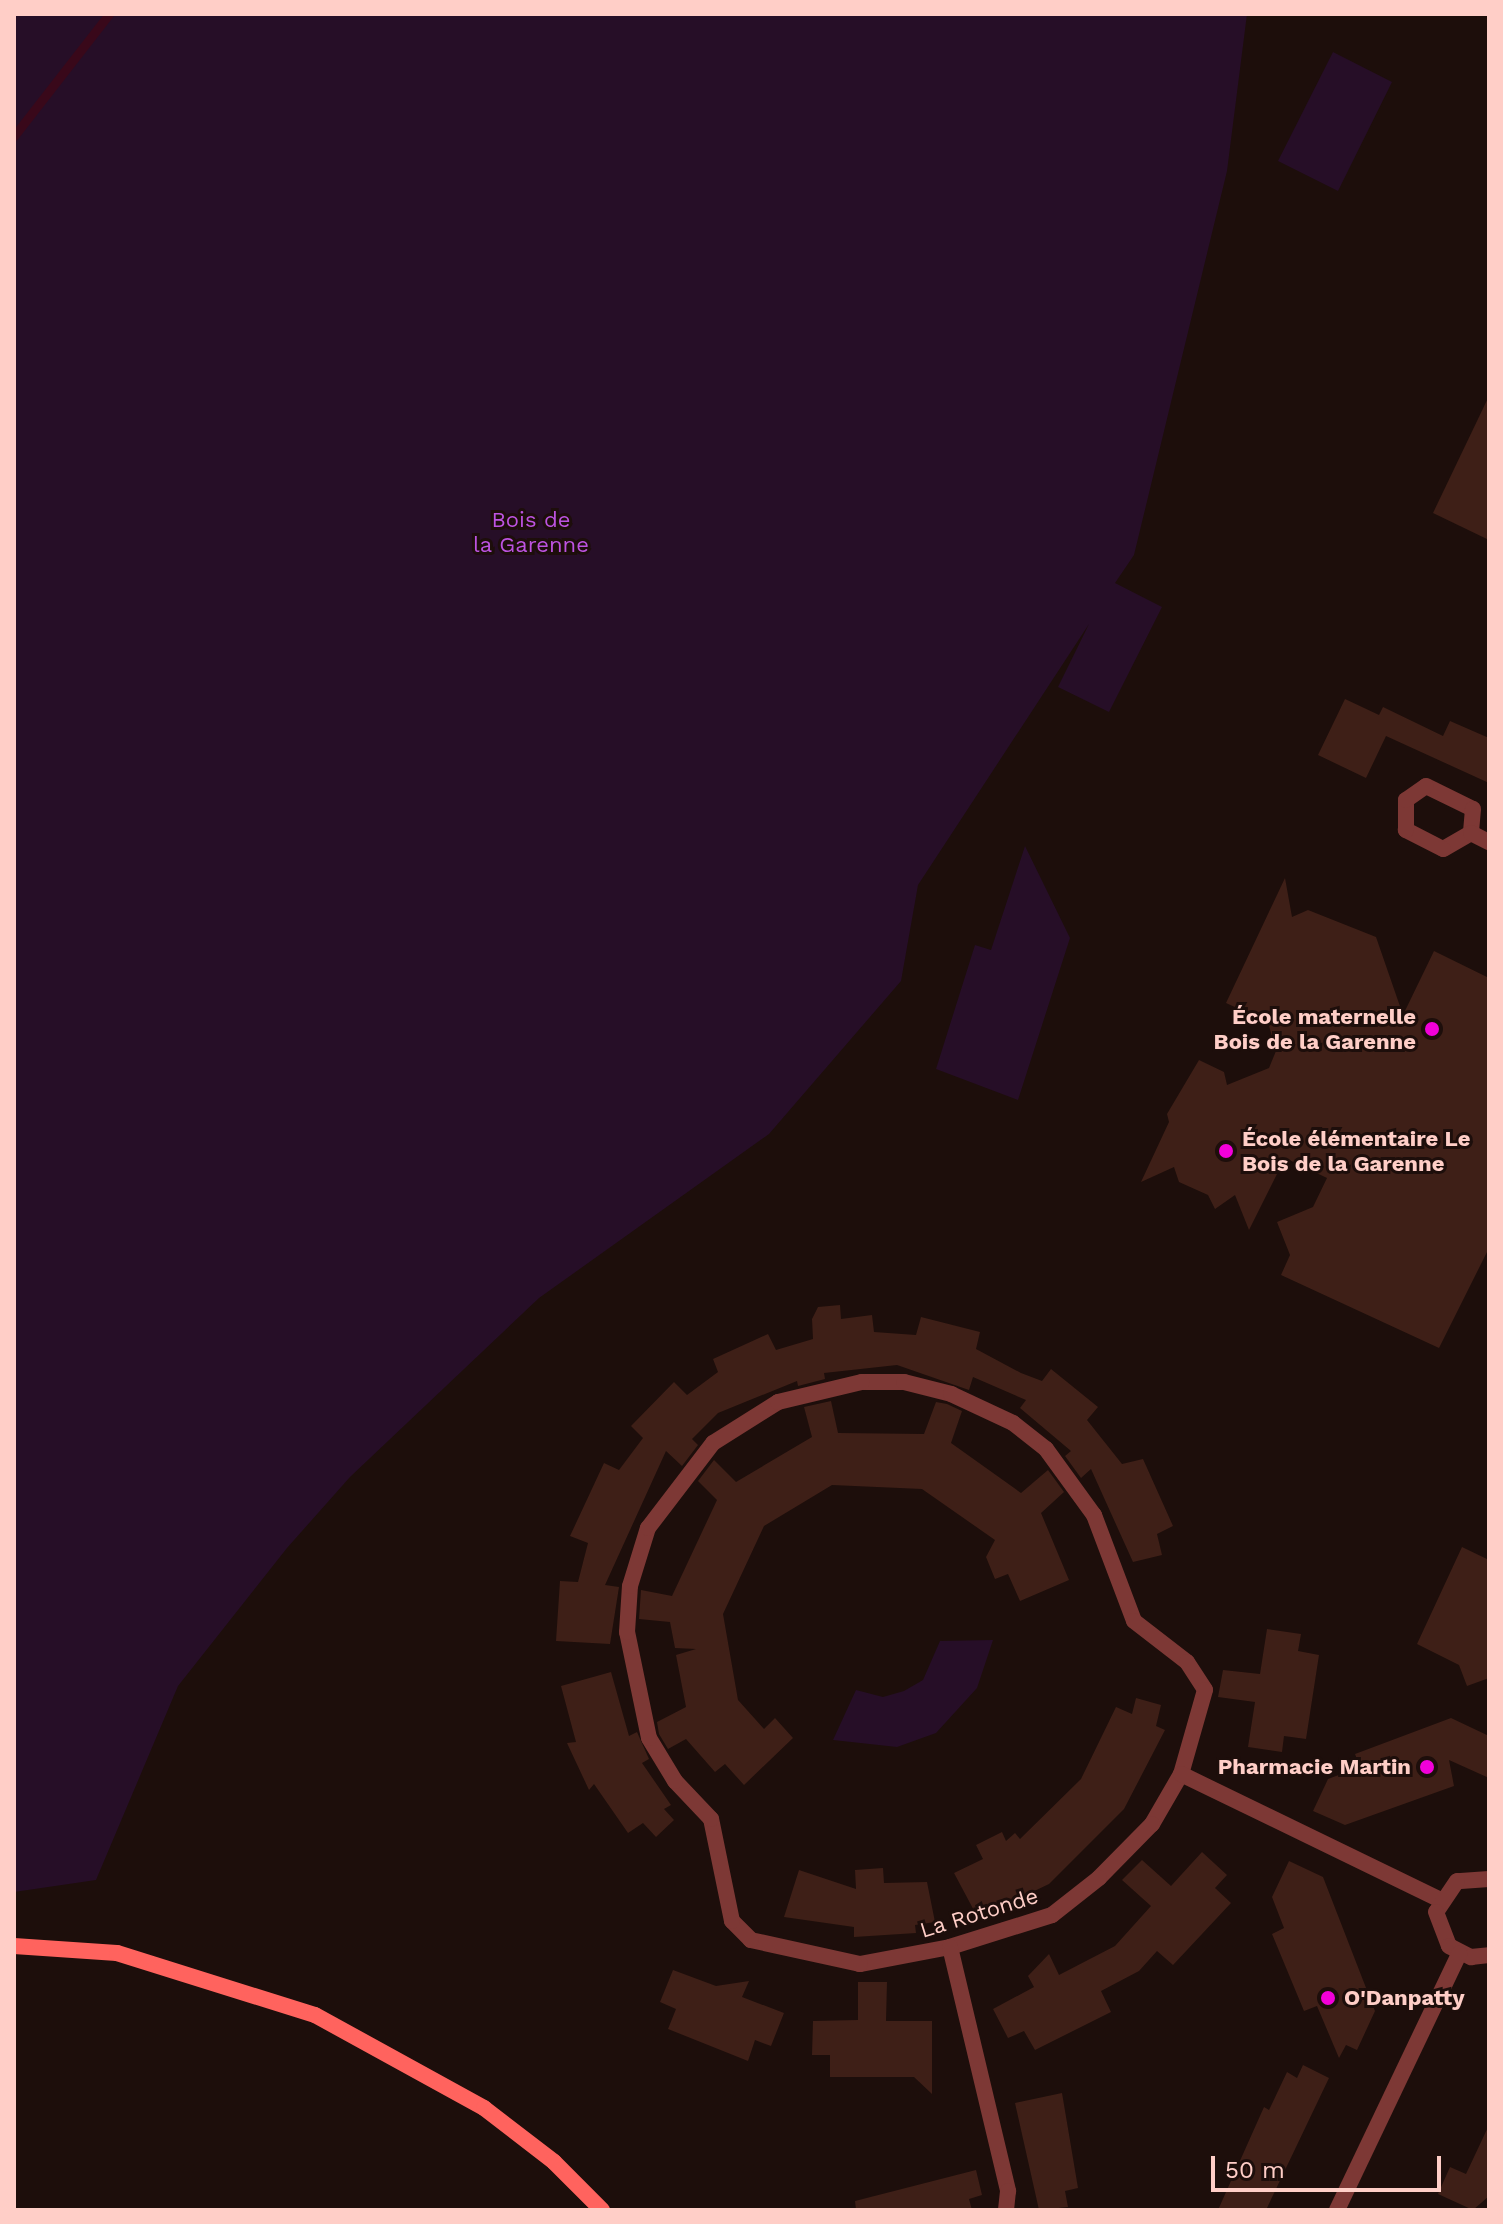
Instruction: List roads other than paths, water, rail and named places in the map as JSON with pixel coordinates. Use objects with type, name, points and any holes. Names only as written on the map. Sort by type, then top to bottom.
[{"type":"main road","points":[[14,1946],[117,1953],[315,2015],[484,2108],[554,2162],[602,2210]]},
{"type":"street","points":[[1426,786],[1473,809],[1471,833],[1443,849],[1406,830],[1406,800],[1426,786]]},
{"type":"street","points":[[1471,833],[1489,842]]},
{"type":"street","name":"La Rotonde","points":[[862,1382],[904,1382],[951,1394],[1013,1423],[1046,1449],[1094,1515],[1134,1621],[1201,1676],[1205,1690],[1181,1774],[1152,1824],[1099,1878],[1052,1915],[950,1947],[860,1964],[751,1940],[732,1921],[711,1819],[675,1781],[649,1738],[627,1632],[630,1586],[648,1528],[713,1443],[778,1402],[862,1382]]},
{"type":"street","points":[[1181,1774],[1440,1900]]},
{"type":"street","points":[[1489,1879],[1457,1881],[1440,1900],[1441,1937],[1459,1954],[1489,1955]]},
{"type":"street","points":[[950,1947],[1008,2191],[1006,2210]]},
{"type":"street","points":[[1337,2210],[1459,1954]]},
{"type":"waterway","points":[[14,136],[109,14]]},
{"type":"place","name":"École maternelle Bois de la Garenne","points":[[1432,1029]]},
{"type":"place","name":"École élémentaire Le Bois de la Garenne","points":[[1226,1151]]},
{"type":"place","name":"Pharmacie Martin","points":[[1427,1767]]},
{"type":"place","name":"O'Danpatty","points":[[1328,1998]]},
{"type":"park label","name":"Bois de la Garenne","points":[[531,532]]}]
